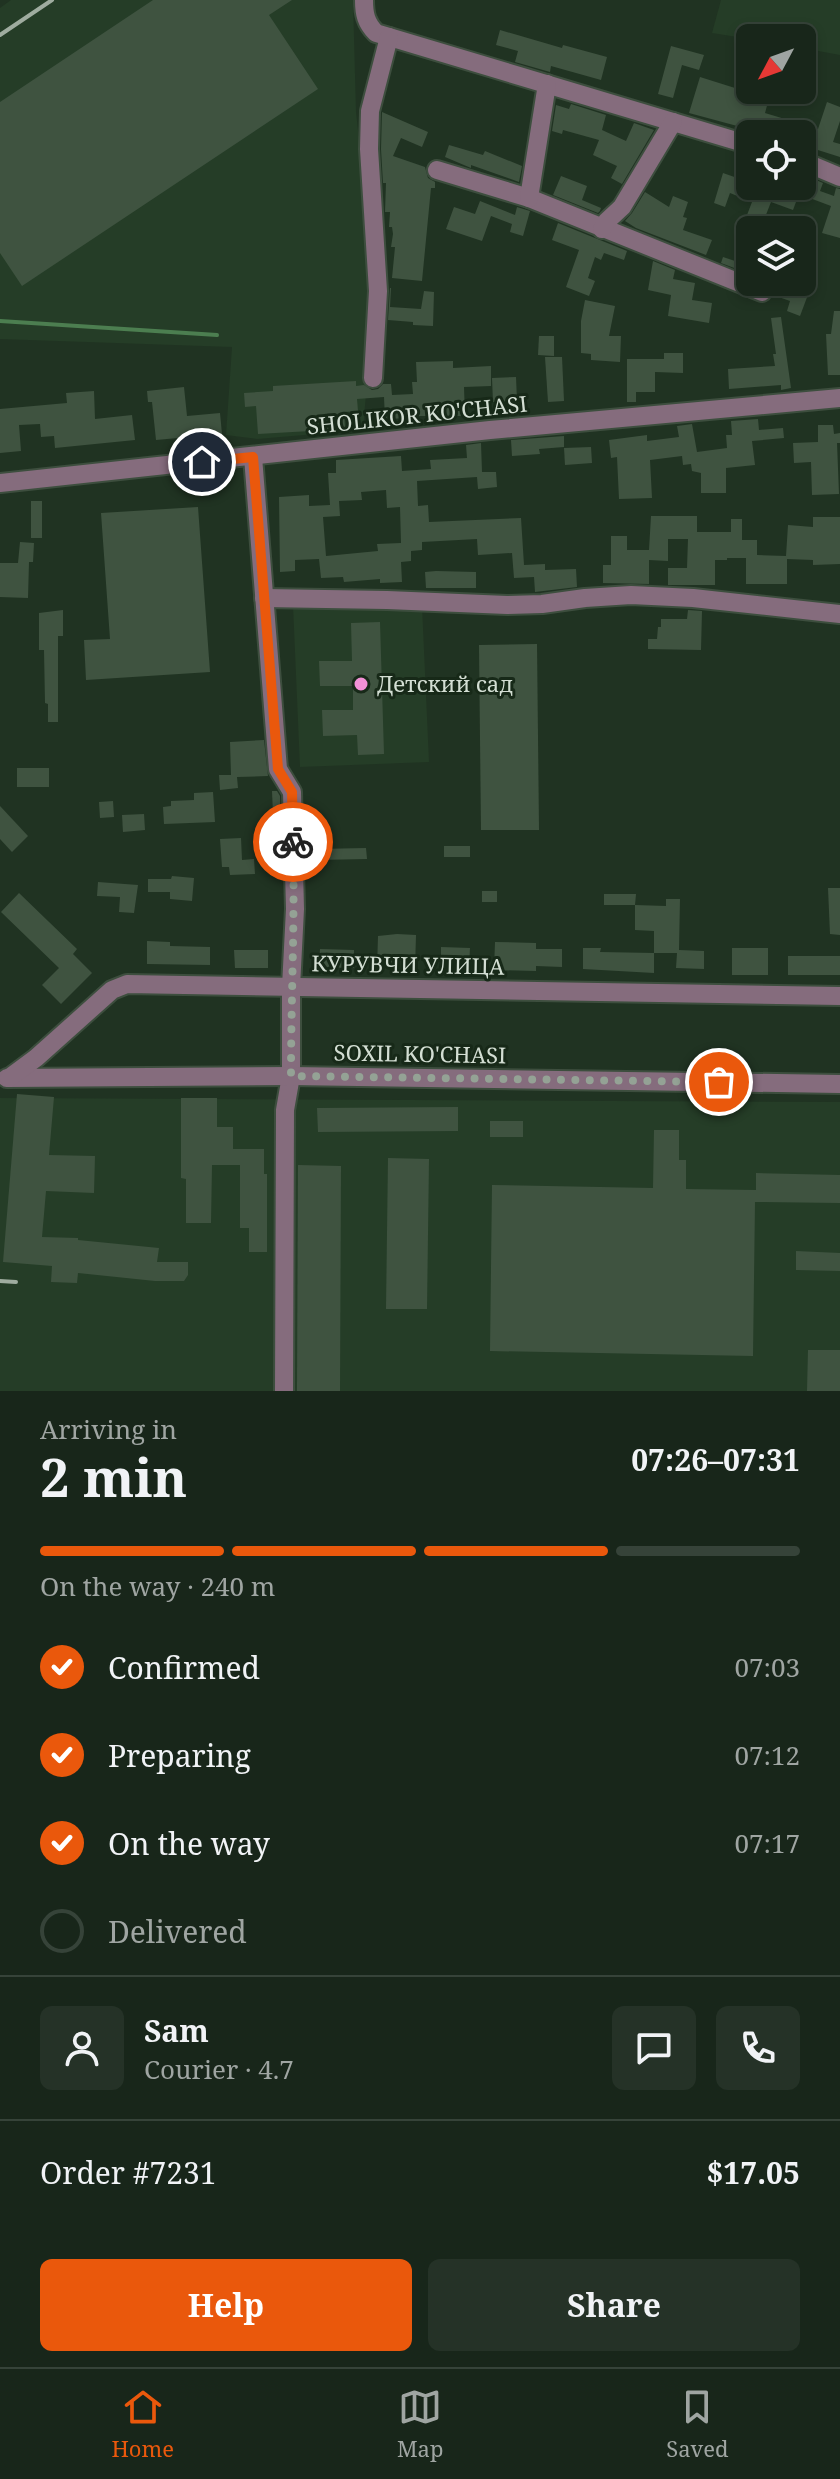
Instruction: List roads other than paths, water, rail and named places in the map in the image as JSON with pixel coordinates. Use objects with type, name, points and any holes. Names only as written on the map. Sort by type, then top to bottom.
[{"type":"street","points":[[364,0],[364,14],[376,33],[736,141]]},
{"type":"street","points":[[373,378],[378,291],[369,149],[370,111],[389,37]]},
{"type":"street","points":[[529,198],[547,84]]},
{"type":"street","points":[[602,229],[622,207],[673,122]]},
{"type":"street","points":[[816,167],[840,177]]},
{"type":"street","points":[[437,170],[529,198],[736,282]]},
{"type":"street","name":"SHOLIKOR KO'CHASI","points":[[0,483],[490,430],[840,398]]},
{"type":"street","points":[[253,457],[278,769],[292,792],[295,909],[291,1076],[285,1110],[284,1391]]},
{"type":"street","points":[[264,598],[507,605],[631,595],[693,598],[840,614]]},
{"type":"street","name":"КУРУВЧИ УЛИЦА","points":[[5,1078],[36,1058],[112,990],[127,984],[840,996]]},
{"type":"street","name":"SOXIL KO'CHASI","points":[[5,1078],[291,1076],[840,1084]]},
{"type":"waterway","points":[[0,321],[217,335]]},
{"type":"railway","points":[[0,35],[52,0]]},
{"type":"railway","points":[[0,1281],[16,1282]]},
{"type":"place","name":"Детский сад","points":[[361,684]]}]
